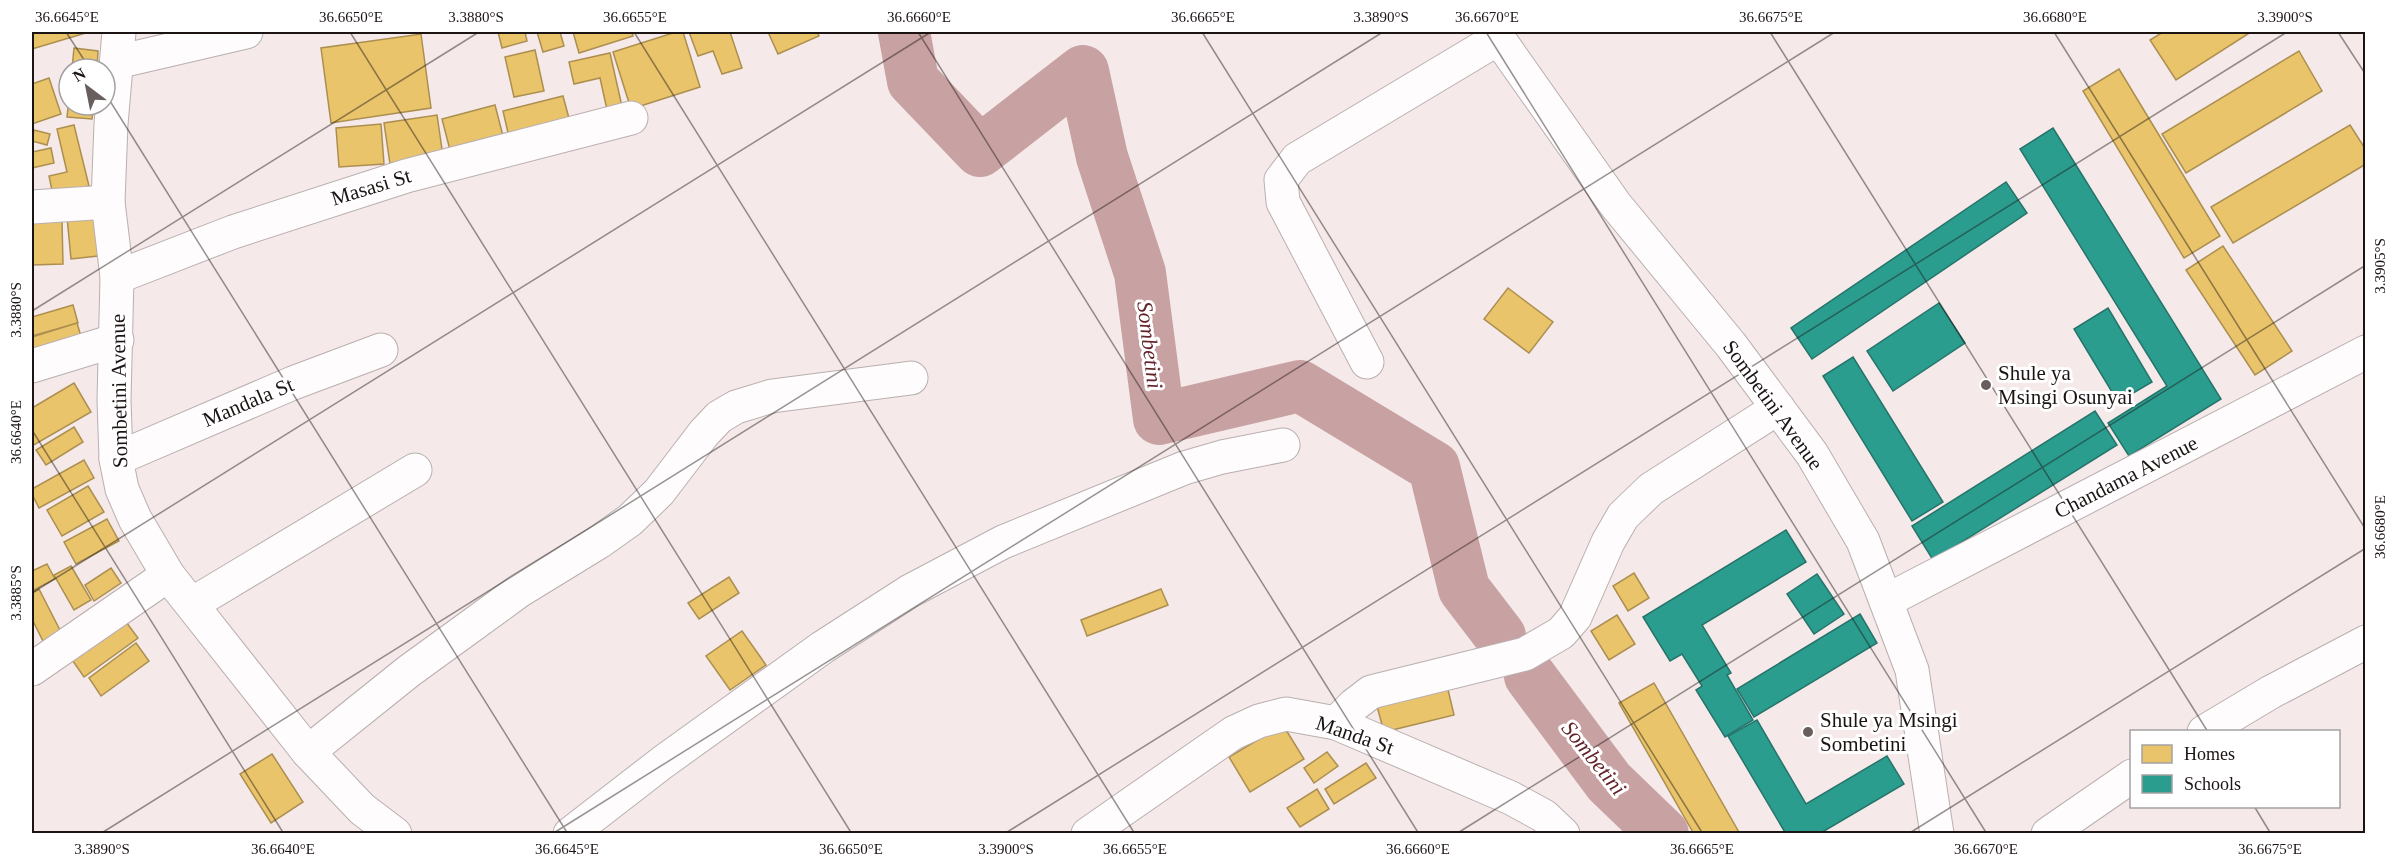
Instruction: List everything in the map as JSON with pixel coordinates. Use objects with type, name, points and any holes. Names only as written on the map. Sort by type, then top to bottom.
[{"type":"street","points":[[118,47],[246,32]]},
{"type":"street","points":[[1367,362],[1283,202],[1281,180],[1297,159],[1496,35]]},
{"type":"street","name":"Sombetini Avenue","points":[[1496,35],[1615,204],[1731,345],[1812,454],[1863,541],[1912,670],[1937,834]]},
{"type":"street","name":"Sombetini Avenue","points":[[118,47],[108,202],[117,277],[114,400],[116,459],[122,489],[135,519],[168,575],[308,752],[362,809],[395,834]]},
{"type":"street","name":"Masasi St","points":[[117,277],[233,232],[375,185],[631,118]]},
{"type":"street","points":[[32,207],[108,202]]},
{"type":"street","points":[[32,366],[117,340]]},
{"type":"street","name":"Mandala St","points":[[116,459],[293,382],[381,350]]},
{"type":"street","name":"Chandama Avenue","points":[[1886,601],[2366,352]]},
{"type":"street","points":[[308,752],[409,671],[519,591],[599,542],[630,520],[659,492],[719,417],[736,407],[772,396],[910,378]]},
{"type":"street","points":[[1336,723],[1371,692],[1525,654],[1561,633],[1575,617],[1618,525],[1637,500],[1778,408]]},
{"type":"street","points":[[570,834],[663,762],[823,647],[910,591],[1003,542],[1184,468],[1221,457],[1283,445]]},
{"type":"street","points":[[192,604],[415,470]]},
{"type":"street","points":[[32,669],[168,575]]},
{"type":"street","points":[[2207,730],[2271,692],[2366,642]]},
{"type":"street","name":"Manda St","points":[[1088,834],[1233,733],[1259,721],[1286,714],[1336,723],[1511,798],[1544,816],[1563,834]]},
{"type":"street","points":[[2048,834],[2130,777]]},
{"type":"building: Homes","points":[[32,32],[89,32],[32,49]]},
{"type":"building: Homes","points":[[498,32],[525,32],[527,41],[502,48]]},
{"type":"building: Homes","points":[[537,32],[560,32],[564,46],[543,52]]},
{"type":"building: Homes","points":[[573,32],[632,32],[633,36],[579,53]]},
{"type":"building: Homes","points":[[676,32],[683,32],[700,87],[631,109],[613,52]]},
{"type":"building: Homes","points":[[689,32],[730,32],[742,68],[722,74],[713,51],[698,56]]},
{"type":"building: Homes","points":[[768,32],[817,32],[819,36],[778,54]]},
{"type":"building: Homes","points":[[2163,32],[2251,32],[2176,80],[2150,40]]},
{"type":"building: Homes","points":[[421,34],[431,108],[331,123],[321,48]]},
{"type":"building: Homes","points":[[74,48],[98,51],[98,57],[73,57]]},
{"type":"building: Homes","points":[[535,50],[544,91],[514,97],[505,57]]},
{"type":"building: Homes","points":[[2299,51],[2322,91],[2186,173],[2162,134]]},
{"type":"building: Homes","points":[[610,53],[623,111],[608,114],[600,78],[574,84],[569,62]]},
{"type":"building: Homes","points":[[2119,69],[2220,236],[2184,258],[2083,91]]},
{"type":"building: Homes","points":[[49,78],[57,102],[57,115],[32,124],[32,84]]},
{"type":"building: Homes","points":[[563,96],[570,122],[509,137],[503,111]]},
{"type":"building: Homes","points":[[495,105],[503,136],[450,150],[442,119]]},
{"type":"building: Homes","points":[[437,115],[443,156],[390,164],[384,123]]},
{"type":"building: Homes","points":[[67,117],[92,117],[92,119]]},
{"type":"building: Homes","points":[[381,124],[384,164],[339,167],[336,128]]},
{"type":"building: Homes","points":[[74,125],[89,186],[53,195],[49,176],[67,172],[57,129]]},
{"type":"building: Homes","points":[[2350,125],[2366,150],[2366,164],[2233,243],[2211,207]]},
{"type":"building: Homes","points":[[34,130],[50,134],[47,145],[32,141]]},
{"type":"building: Homes","points":[[51,148],[54,163],[32,168],[32,152]]},
{"type":"building: Homes","points":[[95,215],[98,256],[71,259],[67,217]]},
{"type":"building: Homes","points":[[32,221],[62,221],[63,264],[32,265]]},
{"type":"building: Homes","points":[[2223,246],[2292,351],[2255,375],[2186,270]]},
{"type":"building: Homes","points":[[1508,288],[1553,322],[1529,353],[1484,319]]},
{"type":"building: Homes","points":[[73,305],[78,323],[32,336],[32,317]]},
{"type":"building: Homes","points":[[77,323],[83,343],[32,358],[32,337]]},
{"type":"building: Homes","points":[[74,383],[91,412],[32,446],[32,408]]},
{"type":"building: Homes","points":[[74,427],[83,442],[46,465],[36,450]]},
{"type":"building: Homes","points":[[84,460],[94,478],[39,508],[32,489]]},
{"type":"building: Homes","points":[[88,486],[104,512],[62,536],[47,510]]},
{"type":"building: Homes","points":[[107,519],[119,541],[76,564],[64,542]]},
{"type":"building: Homes","points":[[47,564],[55,579],[32,591],[32,571]]},
{"type":"building: Homes","points":[[71,566],[91,600],[74,610],[54,575]]},
{"type":"building: Homes","points":[[111,568],[121,583],[94,601],[85,585]]},
{"type":"building: Homes","points":[[1634,573],[1649,598],[1628,611],[1613,586]]},
{"type":"building: Homes","points":[[729,577],[739,593],[699,619],[688,603]]},
{"type":"building: Homes","points":[[39,589],[64,638],[46,647],[32,619],[32,593]]},
{"type":"building: Homes","points":[[1161,589],[1168,605],[1087,636],[1081,620]]},
{"type":"building: Homes","points":[[121,615],[138,638],[84,677],[68,654]]},
{"type":"building: Homes","points":[[1617,615],[1635,644],[1609,660],[1591,631]]},
{"type":"building: Homes","points":[[742,631],[766,665],[730,690],[706,656]]},
{"type":"building: Homes","points":[[136,643],[149,661],[101,696],[89,678]]},
{"type":"building: Homes","points":[[1445,677],[1454,715],[1384,732],[1374,695]]},
{"type":"building: Homes","points":[[1654,683],[1740,834],[1694,834],[1619,703]]},
{"type":"building: Homes","points":[[1283,725],[1304,759],[1250,792],[1229,757]]},
{"type":"building: Homes","points":[[1327,752],[1338,766],[1314,783],[1304,768]]},
{"type":"building: Homes","points":[[272,754],[303,802],[271,823],[240,774]]},
{"type":"building: Homes","points":[[1366,763],[1376,778],[1334,804],[1325,789]]},
{"type":"building: Homes","points":[[1317,789],[1329,809],[1300,827],[1287,808]]},
{"type":"building: Schools","points":[[2053,128],[2221,399],[2129,456],[2108,423],[2167,386],[2020,149]]},
{"type":"building: Schools","points":[[2006,182],[2027,213],[1812,359],[1791,328]]},
{"type":"building: Schools","points":[[1939,303],[1965,343],[1893,391],[1867,351]]},
{"type":"building: Schools","points":[[2108,308],[2152,382],[2118,402],[2074,329]]},
{"type":"building: Schools","points":[[1853,357],[1943,502],[1912,521],[1823,376]]},
{"type":"building: Schools","points":[[2095,411],[2117,445],[1933,560],[1912,526]]},
{"type":"building: Schools","points":[[1786,530],[1806,562],[1702,625],[1731,673],[1727,675],[1753,720],[1725,737],[1696,690],[1702,686],[1682,654],[1670,661],[1643,617]]},
{"type":"building: Schools","points":[[1817,574],[1844,614],[1814,634],[1787,594]]},
{"type":"building: Schools","points":[[1860,614],[1877,643],[1754,717],[1737,689]]},
{"type":"building: Schools","points":[[1757,720],[1806,804],[1887,756],[1904,784],[1819,834],[1786,834],[1728,736]]},
{"type":"waterway","name":"Sombetini","points":[[904,32],[913,81],[980,151],[1083,71],[1102,157],[1140,273],[1159,419],[1300,386],[1434,467],[1464,589],[1500,636]]},
{"type":"waterway","name":"Sombetini","points":[[1530,676],[1609,782],[1663,834]]},
{"type":"place","name":"Shule ya Msingi Osunyai","points":[[1986,385]]},
{"type":"place","name":"Shule ya Msingi Sombetini","points":[[1808,732]]}]
